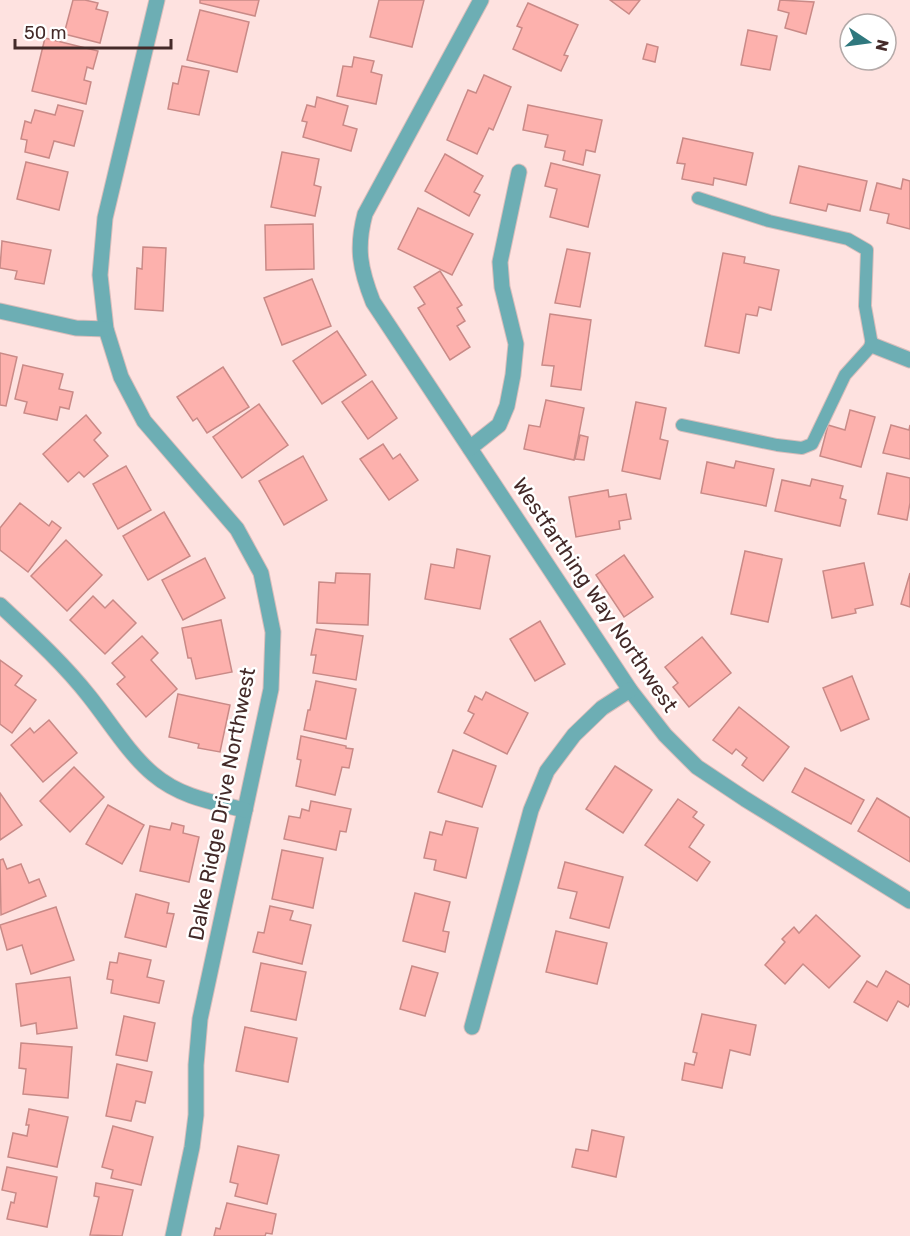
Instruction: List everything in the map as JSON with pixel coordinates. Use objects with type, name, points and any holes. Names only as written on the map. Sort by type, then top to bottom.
[{"type":"street","name":"Dalke Ridge Drive Northwest","points":[[157,0],[105,218],[100,275],[106,329],[121,377],[144,421],[237,530],[261,573],[273,632],[271,689],[200,1019],[196,1065],[196,1115],[192,1147],[173,1236]]},
{"type":"street","name":"Westfarthing Way Northwest","points":[[481,0],[365,214],[360,234],[359,255],[364,279],[374,302],[630,690],[665,735],[698,766],[745,799],[910,901]]},
{"type":"street","points":[[470,448],[499,425],[507,406],[513,375],[516,344],[502,287],[500,262],[519,172]]},
{"type":"street","points":[[0,311],[76,328],[106,329]]},
{"type":"street","points":[[872,345],[910,360]]},
{"type":"street","points":[[0,605],[39,641],[88,695],[121,738],[153,774],[190,797],[245,810]]},
{"type":"street","points":[[472,1027],[531,810],[547,771],[574,735],[602,708],[630,690]]},
{"type":"lane","points":[[682,425],[777,445],[802,448],[812,444],[845,375],[872,345],[865,306],[867,250],[848,239],[769,221],[698,198]]},
{"type":"building","points":[[73,0],[98,3],[96,9],[108,12],[100,43],[64,34]]},
{"type":"building","points":[[200,0],[259,0],[255,16],[200,3]]},
{"type":"building","points":[[379,0],[424,0],[412,47],[370,37]]},
{"type":"building","points":[[610,0],[640,0],[629,14]]},
{"type":"building","points":[[780,0],[814,2],[806,34],[785,28],[789,13],[778,10]]},
{"type":"building","points":[[528,3],[578,25],[564,55],[568,56],[561,71],[513,49],[522,28],[517,26]]},
{"type":"building","points":[[200,10],[249,22],[237,72],[187,60]]},
{"type":"building","points":[[748,30],[777,36],[770,70],[741,65]]},
{"type":"building","points":[[45,38],[98,51],[93,69],[87,67],[84,80],[91,82],[86,104],[32,91]]},
{"type":"building","points":[[647,44],[658,47],[655,62],[643,59]]},
{"type":"building","points":[[354,57],[374,61],[371,72],[382,75],[376,104],[337,96],[343,66],[352,67]]},
{"type":"building","points":[[182,66],[209,71],[199,115],[168,109],[173,83],[178,84]]},
{"type":"building","points":[[484,75],[511,87],[493,130],[489,128],[477,154],[447,140],[468,90],[476,93]]},
{"type":"building","points":[[317,97],[348,106],[343,125],[357,129],[351,151],[303,137],[307,122],[302,121],[307,105],[315,107]]},
{"type":"building","points":[[58,105],[83,111],[74,146],[54,141],[49,158],[25,152],[27,140],[21,139],[25,121],[31,123],[35,110],[55,115]]},
{"type":"building","points":[[528,105],[602,120],[595,152],[586,150],[583,165],[563,160],[565,151],[545,147],[548,135],[523,130]]},
{"type":"building","points":[[683,138],[753,153],[746,185],[714,178],[713,185],[682,179],[685,164],[677,163]]},
{"type":"building","points":[[282,152],[319,159],[314,185],[321,187],[315,216],[271,207]]},
{"type":"building","points":[[445,154],[483,176],[474,192],[480,195],[469,216],[425,191]]},
{"type":"building","points":[[26,162],[68,172],[59,210],[17,199]]},
{"type":"building","points":[[551,163],[600,175],[588,227],[550,217],[557,189],[545,186]]},
{"type":"building","points":[[799,166],[867,181],[860,211],[828,204],[826,211],[790,203]]},
{"type":"building","points":[[903,179],[910,181],[910,229],[887,223],[889,214],[870,210],[877,183],[901,189]]},
{"type":"building","points":[[418,208],[473,234],[452,275],[398,249]]},
{"type":"building","points":[[313,224],[314,269],[266,270],[265,225]]},
{"type":"building","points":[[2,241],[51,250],[44,284],[15,279],[17,271],[0,268]]},
{"type":"building","points":[[143,247],[166,248],[163,311],[135,309],[137,268],[142,269]]},
{"type":"building","points":[[567,249],[590,253],[580,307],[555,303]]},
{"type":"building","points":[[723,253],[745,257],[744,263],[779,270],[771,310],[759,307],[757,316],[746,314],[739,353],[705,346]]},
{"type":"building","points":[[440,271],[462,305],[457,308],[465,321],[457,326],[470,347],[450,360],[418,308],[425,304],[414,287]]},
{"type":"building","points":[[312,279],[331,326],[282,345],[264,298]]},
{"type":"building","points":[[550,314],[591,320],[581,390],[551,386],[554,366],[542,365]]},
{"type":"building","points":[[337,331],[366,375],[322,404],[293,361]]},
{"type":"building","points":[[0,353],[17,357],[6,406],[0,405]]},
{"type":"building","points":[[23,365],[63,374],[59,389],[73,392],[69,409],[60,407],[57,420],[24,413],[27,402],[15,399]]},
{"type":"building","points":[[223,367],[249,407],[207,433],[197,418],[193,421],[177,397]]},
{"type":"building","points":[[372,381],[397,418],[368,439],[342,402]]},
{"type":"building","points":[[546,400],[584,408],[574,460],[524,449],[529,425],[540,427]]},
{"type":"building","points":[[636,402],[666,408],[660,439],[668,441],[660,479],[622,471]]},
{"type":"building","points":[[259,404],[288,445],[242,478],[213,437]]},
{"type":"building","points":[[850,410],[875,417],[861,467],[820,456],[828,425],[845,430]]},
{"type":"building","points":[[86,415],[101,433],[94,440],[108,456],[84,477],[79,472],[68,482],[43,454]]},
{"type":"building","points":[[891,425],[909,430],[910,425],[910,459],[883,453]]},
{"type":"building","points":[[580,435],[588,437],[584,460],[575,459]]},
{"type":"building","points":[[383,444],[393,459],[400,454],[418,480],[389,500],[360,459]]},
{"type":"building","points":[[303,456],[327,500],[284,525],[259,481]]},
{"type":"building","points":[[736,461],[774,469],[766,506],[701,493],[707,462],[734,468]]},
{"type":"building","points":[[126,466],[151,510],[118,529],[93,484]]},
{"type":"building","points":[[887,473],[910,478],[907,520],[878,514]]},
{"type":"building","points":[[812,479],[843,486],[840,498],[846,500],[840,526],[775,511],[782,480],[810,486]]},
{"type":"building","points":[[608,490],[609,497],[626,494],[631,519],[619,521],[620,529],[576,537],[569,497]]},
{"type":"building","points":[[20,503],[49,526],[52,521],[61,528],[28,572],[0,550],[0,528]]},
{"type":"building","points":[[164,512],[190,556],[148,580],[123,536]]},
{"type":"building","points":[[66,540],[102,575],[67,611],[31,576]]},
{"type":"building","points":[[457,549],[490,556],[480,609],[425,599],[431,564],[454,568]]},
{"type":"building","points":[[745,551],[782,559],[768,622],[731,614]]},
{"type":"building","points":[[624,555],[653,597],[624,617],[596,575]]},
{"type":"building","points":[[205,558],[225,598],[183,620],[162,580]]},
{"type":"building","points":[[864,563],[873,605],[855,609],[856,613],[832,618],[823,571]]},
{"type":"building","points":[[336,573],[370,574],[368,625],[317,623],[319,582],[335,583]]},
{"type":"building","points":[[910,573],[910,607],[901,604]]},
{"type":"building","points":[[93,596],[105,608],[113,600],[136,623],[105,654],[70,620]]},
{"type":"building","points":[[221,620],[232,672],[196,679],[191,658],[188,658],[182,628]]},
{"type":"building","points":[[540,621],[565,664],[535,681],[510,639]]},
{"type":"building","points":[[316,629],[363,636],[356,680],[313,673],[316,655],[311,655]]},
{"type":"building","points":[[142,636],[158,653],[151,660],[177,689],[146,717],[117,684],[125,677],[112,663]]},
{"type":"building","points":[[702,637],[731,673],[689,707],[673,687],[678,683],[665,667]]},
{"type":"building","points":[[0,660],[22,676],[15,685],[36,700],[12,733],[0,724]]},
{"type":"building","points":[[852,676],[869,719],[841,731],[823,688]]},
{"type":"building","points":[[316,681],[356,689],[346,739],[304,730]]},
{"type":"building","points":[[486,692],[528,713],[507,754],[464,733],[474,714],[468,711],[475,696],[482,700]]},
{"type":"building","points":[[178,694],[230,705],[220,752],[198,748],[199,744],[169,737]]},
{"type":"building","points":[[739,707],[789,747],[763,781],[742,765],[747,758],[736,749],[732,754],[713,740]]},
{"type":"building","points":[[49,720],[77,753],[43,782],[11,745],[30,728],[34,733]]},
{"type":"building","points":[[301,736],[353,749],[349,768],[342,767],[335,795],[296,786],[301,760],[297,759]]},
{"type":"building","points":[[453,750],[496,766],[482,807],[438,792]]},
{"type":"building","points":[[615,766],[652,790],[623,833],[586,809]]},
{"type":"building","points":[[74,767],[104,797],[70,832],[40,801]]},
{"type":"building","points":[[805,768],[864,800],[851,824],[792,792]]},
{"type":"building","points":[[0,793],[22,825],[0,840]]},
{"type":"building","points":[[877,798],[910,818],[910,862],[858,831]]},
{"type":"building","points":[[678,799],[697,812],[693,817],[704,825],[689,847],[710,862],[697,881],[645,845]]},
{"type":"building","points":[[311,801],[351,809],[346,832],[340,831],[336,850],[284,839],[289,816],[300,818],[302,809],[309,811]]},
{"type":"building","points":[[108,805],[144,825],[122,864],[86,844]]},
{"type":"building","points":[[446,821],[478,828],[466,878],[434,870],[436,860],[424,858],[430,832],[442,835]]},
{"type":"building","points":[[172,823],[184,826],[183,833],[199,837],[189,882],[140,871],[150,826],[170,830]]},
{"type":"building","points":[[282,850],[323,858],[313,908],[272,899]]},
{"type":"building","points":[[3,859],[7,869],[21,864],[29,883],[39,879],[46,896],[1,915],[0,860]]},
{"type":"building","points":[[565,862],[623,877],[609,928],[570,918],[577,892],[558,888]]},
{"type":"building","points":[[415,893],[450,902],[443,931],[449,932],[445,952],[403,941]]},
{"type":"building","points":[[136,894],[169,903],[167,913],[174,914],[166,947],[125,937]]},
{"type":"building","points":[[270,906],[293,911],[290,920],[311,925],[302,964],[253,952],[258,932],[264,933]]},
{"type":"building","points":[[56,907],[74,960],[31,974],[22,945],[7,950],[0,925]]},
{"type":"building","points":[[816,915],[860,956],[829,988],[803,964],[785,984],[765,965],[785,942],[782,939],[794,927],[799,933]]},
{"type":"building","points":[[556,931],[607,943],[597,984],[546,972]]},
{"type":"building","points":[[119,953],[151,960],[147,977],[164,981],[159,1003],[111,993],[113,980],[107,979],[110,962],[117,963]]},
{"type":"building","points":[[261,963],[306,972],[296,1020],[251,1011]]},
{"type":"building","points":[[412,966],[438,973],[425,1016],[400,1009]]},
{"type":"building","points":[[886,971],[910,985],[908,1007],[898,1001],[887,1021],[854,1002],[867,981],[877,987]]},
{"type":"building","points":[[70,977],[77,1028],[37,1034],[36,1023],[21,1026],[16,984]]},
{"type":"building","points":[[702,1014],[756,1025],[750,1055],[730,1050],[722,1088],[682,1080],[685,1063],[694,1065],[697,1053],[693,1052]]},
{"type":"building","points":[[124,1016],[155,1023],[147,1061],[116,1055]]},
{"type":"building","points":[[245,1027],[297,1038],[288,1082],[236,1071]]},
{"type":"building","points":[[21,1043],[72,1047],[68,1098],[23,1094],[26,1069],[19,1068]]},
{"type":"building","points":[[117,1064],[152,1072],[145,1103],[136,1101],[131,1121],[106,1116]]},
{"type":"building","points":[[29,1109],[68,1117],[57,1167],[8,1157],[13,1133],[27,1136],[29,1125],[26,1125]]},
{"type":"building","points":[[113,1126],[153,1137],[141,1185],[111,1178],[113,1170],[102,1167]]},
{"type":"building","points":[[592,1130],[624,1137],[616,1177],[572,1167],[576,1149],[588,1151]]},
{"type":"building","points":[[238,1146],[279,1155],[267,1204],[235,1196],[238,1184],[230,1182]]},
{"type":"building","points":[[7,1167],[57,1177],[47,1227],[7,1219],[16,1193],[2,1190]]},
{"type":"building","points":[[96,1183],[133,1190],[122,1236],[90,1235],[99,1197],[94,1196]]},
{"type":"building","points":[[227,1203],[276,1214],[272,1234],[214,1236],[216,1228],[220,1229]]}]
